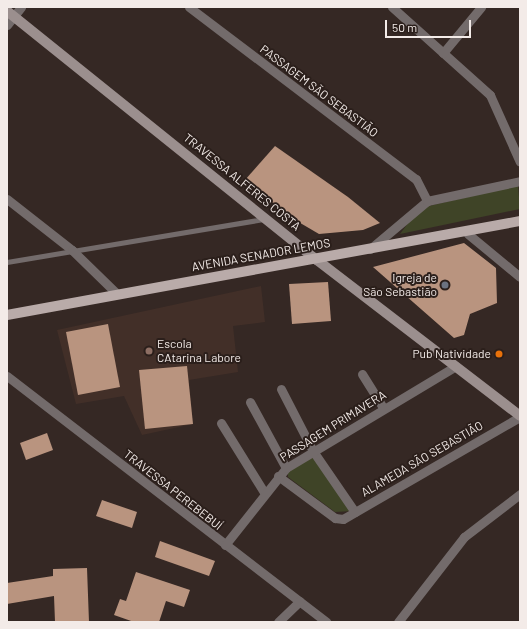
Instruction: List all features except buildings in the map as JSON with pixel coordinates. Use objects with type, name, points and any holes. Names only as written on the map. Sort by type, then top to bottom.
[{"type":"main road","name":"AVENIDA SENADOR LEMOS","points":[[7,315],[116,293],[317,260],[370,249],[468,234],[520,221]]},
{"type":"street","points":[[7,25],[10,14],[21,7]]},
{"type":"street","name":"PASSAGEM SÃO SEBASTIÃO","points":[[188,7],[416,179],[427,201]]},
{"type":"street","points":[[392,7],[498,106],[520,162]]},
{"type":"street","points":[[443,53],[481,7]]},
{"type":"street","name":"TRAVESSA ALFERES COSTA","points":[[10,14],[267,218],[317,260],[520,417]]},
{"type":"street","points":[[370,249],[427,201],[520,181]]},
{"type":"street","points":[[7,199],[72,250],[116,293]]},
{"type":"street","points":[[468,234],[520,277]]},
{"type":"street","name":"PASSAGEM PRIMAVERA","points":[[224,545],[264,492],[286,468],[456,366]]},
{"type":"street","points":[[362,374],[384,408]]},
{"type":"street","name":"TRAVESSA PEREBEBUÍ","points":[[7,376],[224,545],[326,622]]},
{"type":"street","points":[[281,389],[313,451],[355,512]]},
{"type":"street","points":[[250,402],[286,468]]},
{"type":"street","name":"ALAMEDA SÃO SEBASTIÃO","points":[[278,476],[335,518],[355,512],[520,417]]},
{"type":"street","points":[[221,423],[264,492]]},
{"type":"street","points":[[398,622],[464,538],[520,494]]},
{"type":"street","points":[[278,622],[300,601]]},
{"type":"lane","points":[[7,262],[267,218]]},
{"type":"shaded area","name":"Escola CAtarina Labore","points":[[261,286],[265,322],[233,326],[238,372],[189,380],[193,424],[142,435],[124,396],[76,404],[57,330]]},
{"type":"green space","points":[[518,185],[520,209],[400,234],[414,215],[429,206]]},
{"type":"green space","points":[[312,456],[352,511],[335,512],[288,477],[288,471]]},
{"type":"place","name":"Igreja de São Sebastião","points":[[445,285]]},
{"type":"place","name":"Escola CAtarina Labore","points":[[149,351]]},
{"type":"place","name":"Pub Natividade","points":[[499,354]]}]
